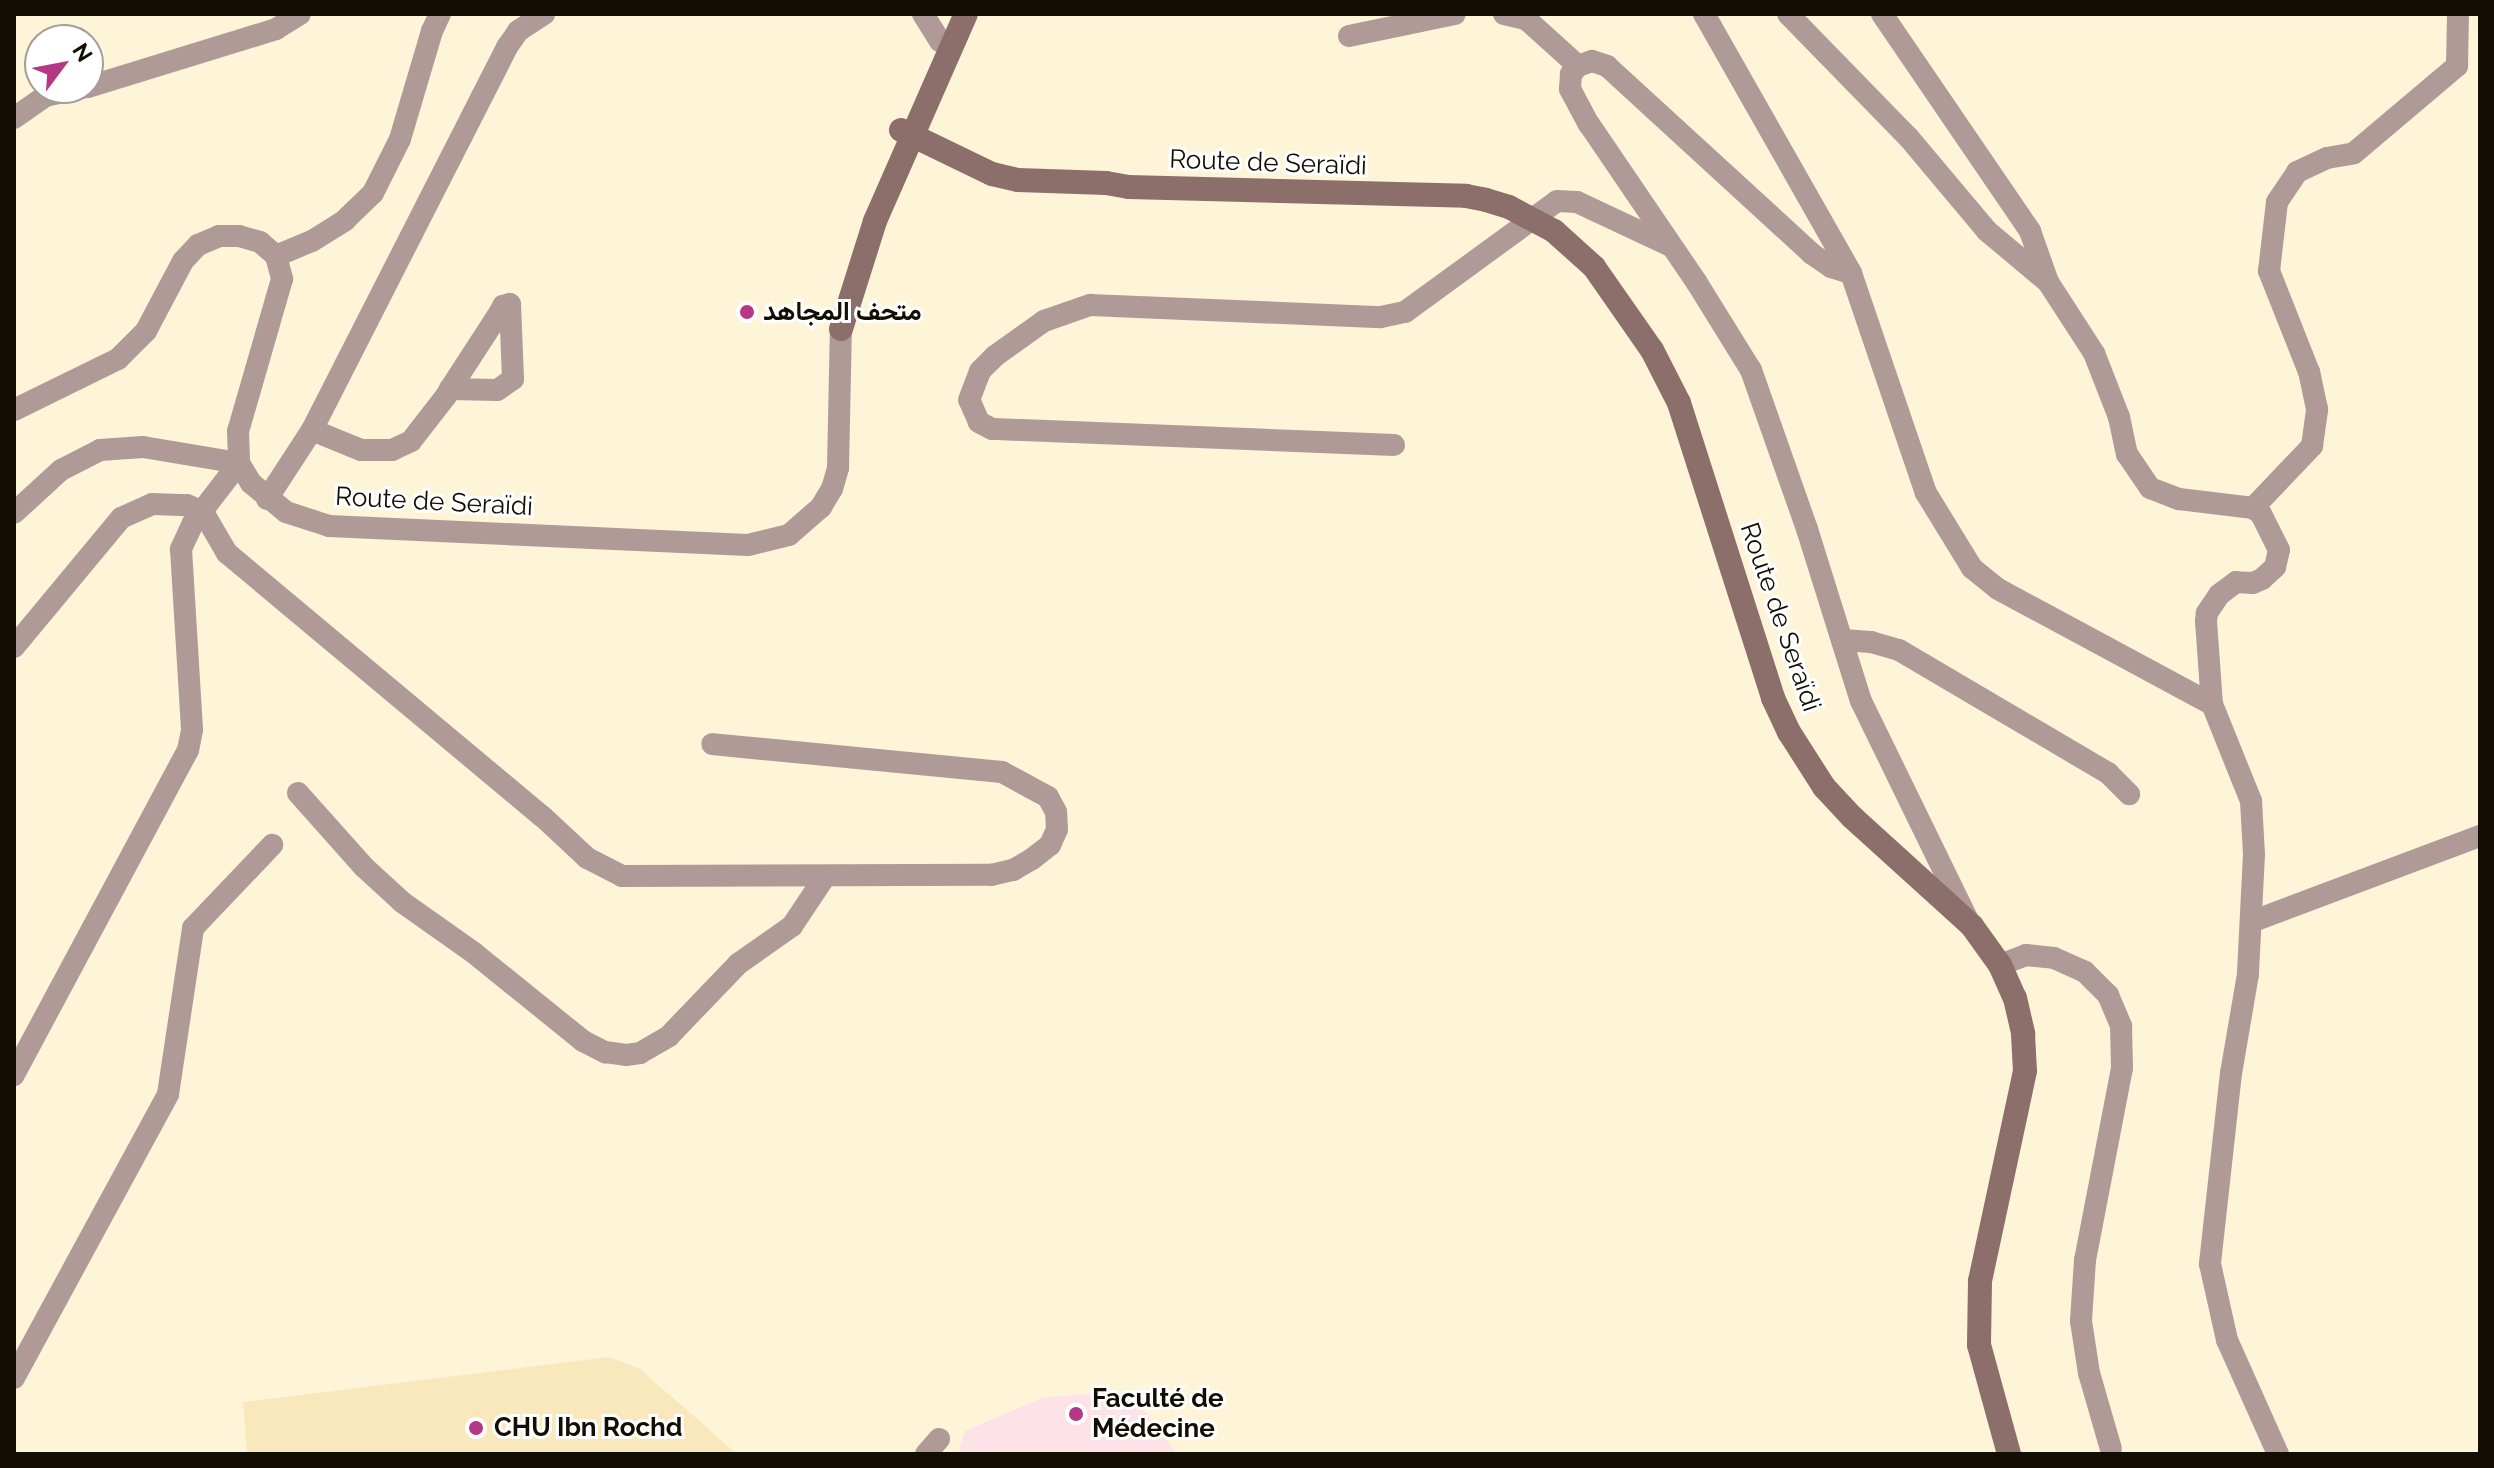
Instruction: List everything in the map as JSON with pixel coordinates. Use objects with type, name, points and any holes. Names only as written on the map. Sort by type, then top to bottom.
[{"type":"street","points":[[104,82],[276,29],[300,14]]},
{"type":"street","points":[[276,256],[312,241],[334,227],[373,193],[400,139],[432,31],[440,14]]},
{"type":"street","points":[[267,499],[312,430],[507,47],[518,31],[544,14]]},
{"type":"street","points":[[923,14],[940,41]]},
{"type":"street","name":"Route de Seraïdi","points":[[904,140],[953,14]]},
{"type":"street","name":"Route de Seraïdi","points":[[239,463],[267,499],[296,517],[329,526],[748,545],[769,542],[807,523],[832,489],[838,468],[841,329],[852,246],[966,14]]},
{"type":"street","points":[[1349,36],[1455,14]]},
{"type":"street","points":[[1504,14],[1526,19],[1578,66]]},
{"type":"street","points":[[1704,14],[1851,273],[1926,493],[1972,568],[1998,589],[2212,704]]},
{"type":"street","points":[[1788,14],[1909,138],[1987,231],[2048,282]]},
{"type":"street","points":[[1882,14],[2030,231],[2048,282],[2094,353],[2119,417],[2127,454],[2150,488],[2179,499],[2253,508],[2279,550],[2278,559],[2257,582],[2236,582],[2226,588],[2207,613],[2212,704],[2251,801],[2248,974],[2231,1073],[2210,1264],[2227,1340],[2278,1454]]},
{"type":"street","points":[[2253,508],[2312,446],[2317,409],[2294,329],[2269,271],[2277,202],[2297,172],[2327,158],[2354,153],[2457,66],[2458,14]]},
{"type":"street","points":[[1851,273],[1831,267],[1812,254],[1607,66],[1592,61],[1578,66],[1571,74],[1570,89],[1589,124],[1751,370],[1861,701],[1972,926]]},
{"type":"street","points":[[14,118],[34,104]]},
{"type":"street","name":"Route de Seraïdi","points":[[904,140],[1007,191],[1104,193],[1129,187],[1466,196],[1509,207],[1532,217],[1574,247],[1594,267],[1667,376],[1689,431],[1773,698],[1805,760],[1852,817],[1972,926],[2000,965],[2015,998],[2023,1034],[2025,1071],[1980,1281],[1979,1345],[2009,1454]]},
{"type":"street","points":[[1394,445],[992,429],[979,422],[969,400],[980,371],[995,356],[1044,321],[1075,308],[1121,304],[1393,315],[1416,306],[1548,204],[1566,200],[1671,246]]},
{"type":"street","points":[[14,410],[109,364],[133,346],[146,331],[183,261],[198,245],[219,236],[239,236],[260,242],[276,256],[282,279],[238,431],[239,463],[186,535],[180,564],[192,730],[188,750],[14,1075]]},
{"type":"street","points":[[312,430],[361,450],[392,450],[411,441],[450,389]]},
{"type":"street","points":[[14,513],[61,470],[100,450],[143,447],[239,463]]},
{"type":"street","points":[[14,647],[121,518],[135,509],[161,503],[187,505],[203,512],[227,553],[542,816],[587,858],[622,876],[824,878],[991,875],[1013,870],[1050,845],[1057,829],[1056,812],[1042,791],[1002,772],[712,744]]},
{"type":"street","points":[[1842,640],[1871,642],[1899,650],[2108,773],[2129,794]]},
{"type":"street","points":[[298,793],[364,867],[402,902],[474,953],[583,1041],[605,1052],[640,1053],[669,1036],[738,964],[792,926],[805,911],[824,878]]},
{"type":"street","points":[[2251,922],[2480,836]]},
{"type":"street","points":[[14,1378],[168,1094],[193,928],[272,845]]},
{"type":"street","points":[[2000,965],[2026,955],[2054,958],[2085,972],[2108,995],[2121,1026],[2122,1068],[2085,1260],[2081,1321],[2089,1373],[2111,1449]]},
{"type":"shaded area","name":"CHU Ibn Rochd","points":[[609,1357],[640,1369],[737,1454],[247,1454],[243,1402]]},
{"type":"shaded area","name":"Faculté de Médecine","points":[[1131,1392],[1177,1454],[958,1454],[965,1431],[1044,1397]]},
{"type":"place","name":"متحف المجاهد","points":[[747,312]]},
{"type":"place","name":"Faculté de Médecine","points":[[1076,1414]]},
{"type":"place","name":"CHU Ibn Rochd","points":[[476,1428]]}]
